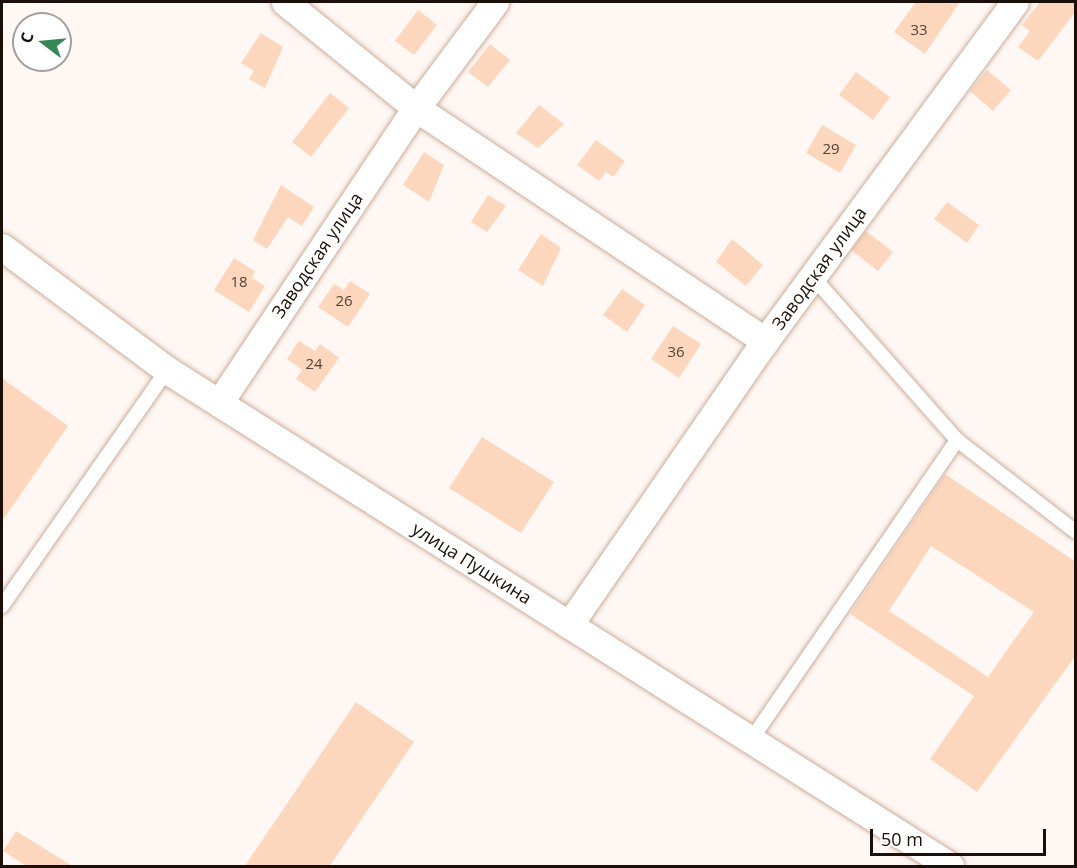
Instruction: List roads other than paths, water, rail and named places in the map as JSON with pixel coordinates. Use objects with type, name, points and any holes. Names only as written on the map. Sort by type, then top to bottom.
[{"type":"street","name":"Заводская улица","points":[[285,2],[416,108],[765,341],[1015,2]]},
{"type":"street","name":"Заводская улица","points":[[219,403],[416,108],[495,2]]},
{"type":"street","name":"улица Пушкина","points":[[2,247],[167,370],[951,867]]},
{"type":"street","points":[[569,625],[765,341]]},
{"type":"lane","points":[[812,276],[957,441],[1076,532]]},
{"type":"lane","points":[[2,606],[167,370]]},
{"type":"lane","points":[[751,740],[957,441]]}]
